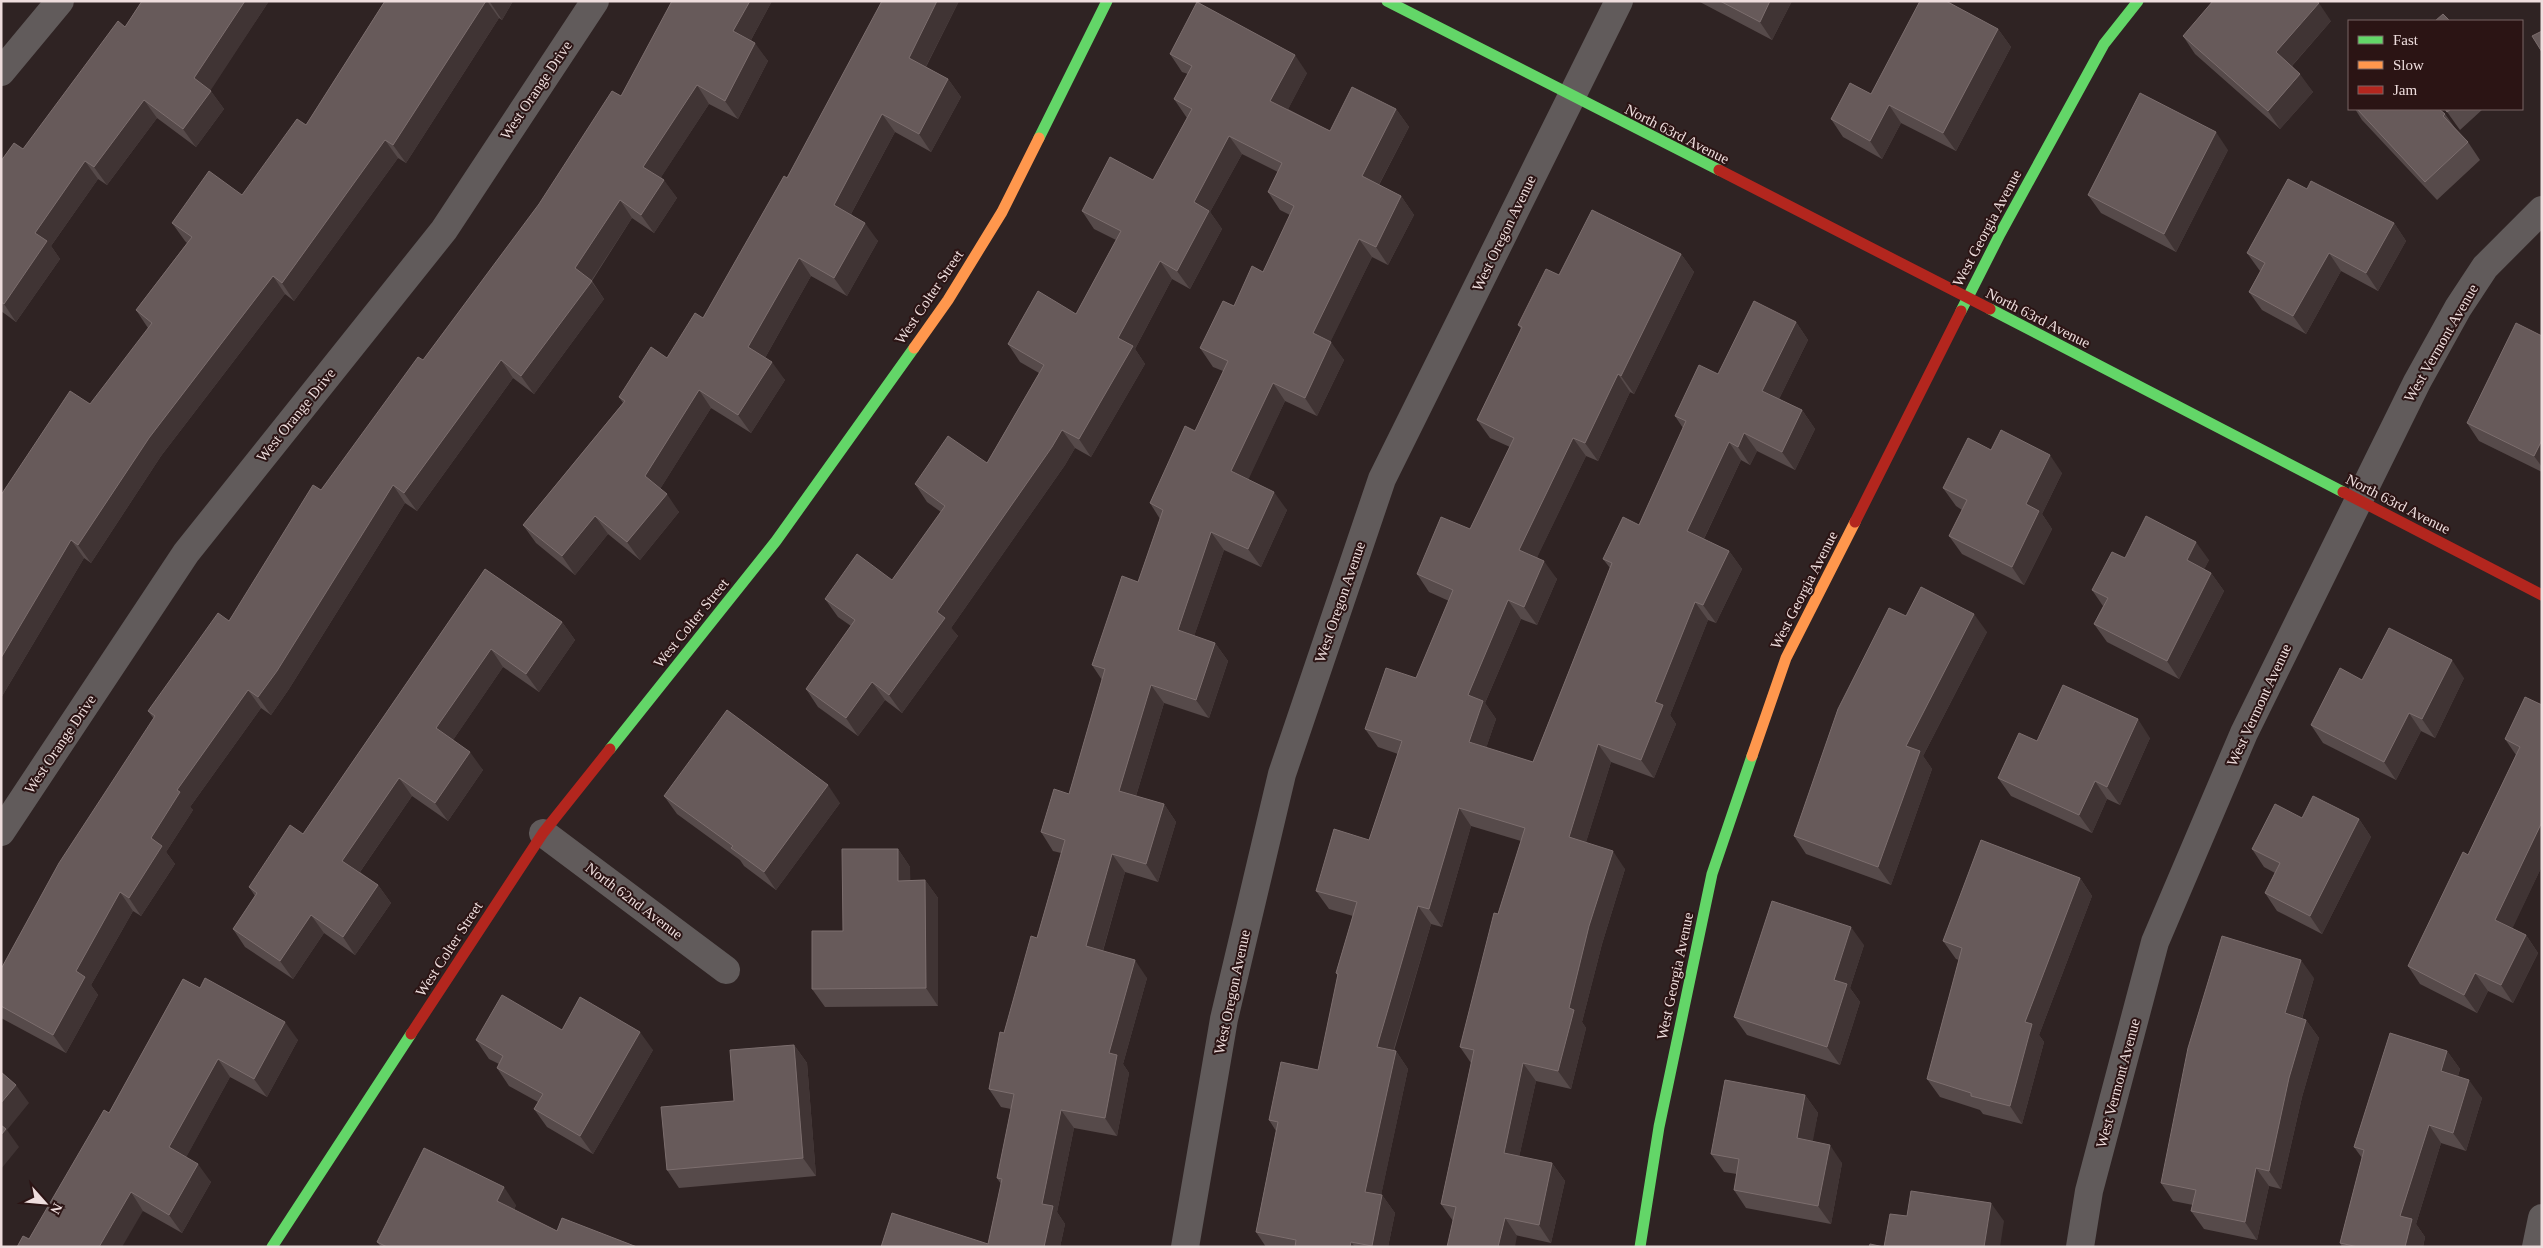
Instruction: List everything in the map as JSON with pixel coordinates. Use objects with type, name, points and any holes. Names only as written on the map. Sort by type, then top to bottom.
[{"type":"street","points":[[1,72],[60,1]]},
{"type":"street","name":"West Orange Drive","points":[[1,832],[186,554],[444,230],[595,1]]},
{"type":"street","name":"West Colter Street","points":[[272,1247],[543,833],[776,541],[948,300],[1002,212],[1107,1]]},
{"type":"street","name":"North 63rd Avenue","points":[[1386,1],[1967,297],[2542,595]]},
{"type":"street","name":"West Oregon Avenue","points":[[1185,1247],[1224,1019],[1282,774],[1382,478],[1620,1]]},
{"type":"street","name":"West Georgia Avenue","points":[[1640,1247],[1659,1127],[1712,874],[1786,658],[1967,297],[2104,44],[2138,1]]},
{"type":"street","name":"West Vermont Avenue","points":[[2080,1247],[2089,1191],[2155,942],[2244,733],[2357,500],[2417,382],[2458,308],[2486,267],[2542,210]]},
{"type":"street","name":"North 62nd Avenue","points":[[543,833],[726,970]]},
{"type":"street","points":[[2536,1247],[2542,1218]]},
{"type":"building","points":[[142,1],[245,1],[194,78],[211,91],[183,129],[144,100],[94,167],[85,161],[35,233],[47,241],[4,304],[1,302],[1,161],[14,143],[23,149],[118,21],[125,27]]},
{"type":"building","points":[[385,1],[486,1],[393,145],[385,140],[282,283],[273,276],[149,438],[78,545],[71,540],[1,658],[1,495],[70,391],[90,404],[152,323],[136,310],[192,237],[172,223],[209,171],[242,195],[297,119],[306,125]]},
{"type":"building","points":[[672,1],[750,1],[733,31],[755,43],[725,101],[697,85],[643,167],[664,180],[641,215],[620,200],[575,268],[592,281],[521,376],[501,360],[404,493],[393,485],[277,671],[258,697],[248,690],[177,790],[180,792],[151,838],[162,846],[129,898],[120,892],[76,971],[85,977],[53,1035],[1,1006],[1,969],[59,863],[155,716],[148,711],[218,613],[229,621],[313,485],[321,490],[418,357],[423,360],[539,204],[612,91],[621,96]]},
{"type":"building","points":[[882,1],[937,1],[909,58],[948,79],[919,134],[882,114],[834,205],[865,223],[834,278],[799,258],[748,347],[772,362],[738,415],[699,390],[645,476],[667,494],[627,542],[595,516],[562,556],[523,525],[625,401],[619,397],[651,347],[667,358],[695,313],[703,318],[784,176],[787,178]]},
{"type":"building","points":[[1720,1],[1770,1],[1760,22]]},
{"type":"building","points":[[1920,1],[1946,1],[1998,29],[1943,133],[1889,105],[1870,141],[1831,119],[1850,83],[1871,94]]},
{"type":"building","points":[[2213,1],[2316,1],[2319,3],[2276,52],[2300,74],[2268,111],[2183,36]]},
{"type":"building","points":[[1197,2],[1295,55],[1270,101],[1330,131],[1352,87],[1396,109],[1362,176],[1401,196],[1376,247],[1359,239],[1313,333],[1331,342],[1305,398],[1273,383],[1231,471],[1274,492],[1248,549],[1211,532],[1178,630],[1215,643],[1196,700],[1151,685],[1119,791],[1164,804],[1146,864],[1112,854],[1086,946],[1135,960],[1109,1053],[1117,1055],[1105,1118],[1061,1110],[1042,1204],[1053,1206],[1044,1247],[881,1247],[892,1213],[988,1244],[1002,1179],[997,1178],[1014,1094],[989,1089],[1000,1032],[1004,1033],[1031,936],[1037,938],[1065,840],[1041,832],[1054,789],[1069,794],[1105,669],[1092,665],[1122,576],[1138,582],[1163,510],[1150,503],[1185,426],[1195,431],[1228,361],[1200,348],[1223,301],[1234,306],[1252,266],[1263,272],[1294,206],[1268,192],[1282,163],[1229,136],[1194,202],[1209,211],[1177,271],[1160,261],[1118,338],[1133,346],[1079,439],[1062,430],[937,612],[945,618],[889,695],[872,682],[846,718],[806,689],[855,620],[825,599],[857,554],[892,580],[945,506],[915,484],[948,436],[987,463],[1044,365],[1008,344],[1038,291],[1076,314],[1121,231],[1082,211],[1110,157],[1153,180],[1192,109],[1174,99],[1192,66],[1170,54]]},
{"type":"building","points":[[2443,14],[2449,20],[2436,20]]},
{"type":"building","points":[[2542,31],[2542,52],[2532,36]]},
{"type":"building","points":[[2140,93],[2216,132],[2164,234],[2088,195]]},
{"type":"building","points":[[2358,110],[2440,110],[2445,114],[2443,116],[2468,142],[2425,182]]},
{"type":"building","points":[[2288,179],[2307,189],[2311,181],[2394,223],[2366,273],[2329,253],[2293,316],[2249,292],[2265,263],[2247,253]]},
{"type":"building","points":[[1592,210],[1681,254],[1621,376],[1618,374],[1585,443],[1573,438],[1519,550],[1544,561],[1524,607],[1508,600],[1468,695],[1483,701],[1469,742],[1533,762],[1612,563],[1603,559],[1623,517],[1639,525],[1686,421],[1675,416],[1699,365],[1718,374],[1754,301],[1796,322],[1762,391],[1802,410],[1782,452],[1744,433],[1738,447],[1729,442],[1687,531],[1729,551],[1703,605],[1695,602],[1655,702],[1663,705],[1641,760],[1598,744],[1569,837],[1613,851],[1589,926],[1569,1008],[1574,1010],[1558,1071],[1523,1063],[1504,1153],[1552,1163],[1539,1225],[1505,1218],[1498,1247],[1447,1247],[1456,1207],[1441,1204],[1474,1050],[1460,1047],[1494,913],[1498,914],[1525,828],[1459,808],[1429,909],[1418,906],[1377,1047],[1396,1051],[1365,1192],[1382,1195],[1372,1246],[1351,1242],[1350,1247],[1295,1247],[1296,1240],[1256,1232],[1278,1122],[1269,1120],[1281,1062],[1318,1070],[1338,974],[1336,973],[1357,902],[1316,891],[1334,829],[1369,840],[1402,741],[1365,729],[1386,668],[1416,678],[1453,590],[1417,574],[1441,517],[1470,529],[1514,438],[1477,420],[1522,327],[1518,325],[1546,269],[1559,275]]},
{"type":"building","points":[[2516,323],[2542,336],[2542,440],[2534,456],[2467,423]]},
{"type":"building","points":[[2001,430],[2050,455],[2026,504],[2039,511],[2012,567],[1949,536],[1967,500],[1943,488],[1968,438],[1991,450]]},
{"type":"building","points":[[2146,516],[2196,542],[2187,560],[2211,573],[2167,661],[2094,624],[2108,598],[2092,590],[2112,552],[2125,558]]},
{"type":"building","points":[[485,569],[562,622],[526,674],[491,649],[436,728],[470,752],[435,803],[399,778],[342,861],[378,885],[343,937],[311,915],[280,961],[233,929],[257,893],[249,887],[290,825],[303,834]]},
{"type":"building","points":[[1921,587],[1974,614],[1906,746],[1920,751],[1878,867],[1794,836],[1838,709],[1889,608],[1906,616]]},
{"type":"building","points":[[2389,628],[2452,660],[2422,719],[2409,713],[2384,762],[2311,725],[2340,668],[2362,680]]},
{"type":"building","points":[[2063,685],[2138,719],[2107,787],[2095,781],[2079,815],[1998,778],[2019,733],[2037,741]]},
{"type":"building","points":[[2525,697],[2542,705],[2542,822],[2495,920],[2526,935],[2501,985],[2475,973],[2464,995],[2408,966],[2463,852],[2468,855],[2520,747],[2505,739]]},
{"type":"building","points":[[727,710],[828,785],[764,872],[731,848],[733,846],[664,796]]},
{"type":"building","points":[[2313,796],[2359,819],[2310,916],[2265,893],[2280,863],[2252,849],[2275,804],[2302,818]]},
{"type":"building","points":[[1981,840],[2080,878],[2025,1022],[2032,1024],[2010,1106],[1971,1096],[1971,1093],[1927,1079],[1962,948],[1943,941]]},
{"type":"building","points":[[842,849],[898,849],[898,881],[925,880],[926,988],[812,989],[812,931],[843,931]]},
{"type":"building","points":[[1772,901],[1851,927],[1834,980],[1847,984],[1827,1047],[1734,1017]]},
{"type":"building","points":[[2222,936],[2301,960],[2285,1013],[2306,1020],[2289,1078],[2269,1171],[2256,1168],[2245,1222],[2191,1211],[2196,1190],[2161,1183],[2188,1048]]},
{"type":"building","points":[[205,978],[285,1022],[254,1079],[218,1059],[169,1147],[198,1164],[169,1215],[131,1192],[99,1247],[17,1247],[23,1236],[29,1239],[104,1110],[109,1113],[183,979],[200,988]]},
{"type":"building","points":[[502,995],[562,1030],[580,997],[640,1032],[580,1136],[534,1109],[543,1094],[497,1068],[503,1056],[476,1040]]},
{"type":"building","points":[[2390,1033],[2447,1051],[2441,1071],[2469,1080],[2453,1133],[2429,1125],[2400,1216],[2412,1219],[2405,1247],[2358,1247],[2340,1243],[2364,1150],[2354,1147]]},
{"type":"building","points":[[794,1045],[803,1158],[667,1170],[661,1107],[734,1101],[730,1050]]},
{"type":"building","points":[[1,1072],[16,1085],[1,1103]]},
{"type":"building","points":[[1725,1080],[1805,1095],[1797,1138],[1830,1145],[1818,1206],[1734,1190],[1739,1159],[1711,1154]]},
{"type":"building","points":[[1,1125],[6,1129],[1,1135]]},
{"type":"building","points":[[424,1148],[504,1187],[497,1201],[557,1231],[562,1218],[637,1247],[387,1247],[377,1242]]},
{"type":"building","points":[[1911,1191],[1991,1203],[1984,1247],[1884,1247],[1890,1214],[1907,1216]]},
{"type":"building","points":[[1870,1244],[1884,1247],[1869,1247]]},
{"type":"traffic: fast","points":[[1039,138],[1107,1]]},
{"type":"traffic: fast","points":[[1387,1],[1719,170]]},
{"type":"traffic: fast","points":[[1961,311],[2000,234],[2104,44],[2138,1]]},
{"type":"traffic: fast","points":[[1990,309],[2343,492]]},
{"type":"traffic: fast","points":[[610,749],[776,541],[914,348]]},
{"type":"traffic: fast","points":[[1640,1247],[1659,1127],[1712,874],[1752,756]]},
{"type":"traffic: fast","points":[[272,1247],[411,1034]]},
{"type":"traffic: slow","points":[[914,348],[948,300],[1002,212],[1039,138]]},
{"type":"traffic: slow","points":[[1752,756],[1786,658],[1855,522]]},
{"type":"traffic: jam","points":[[1719,170],[1990,309]]},
{"type":"traffic: jam","points":[[1855,522],[1961,311]]},
{"type":"traffic: jam","points":[[2343,492],[2542,595]]},
{"type":"traffic: jam","points":[[411,1034],[543,833],[610,749]]}]
